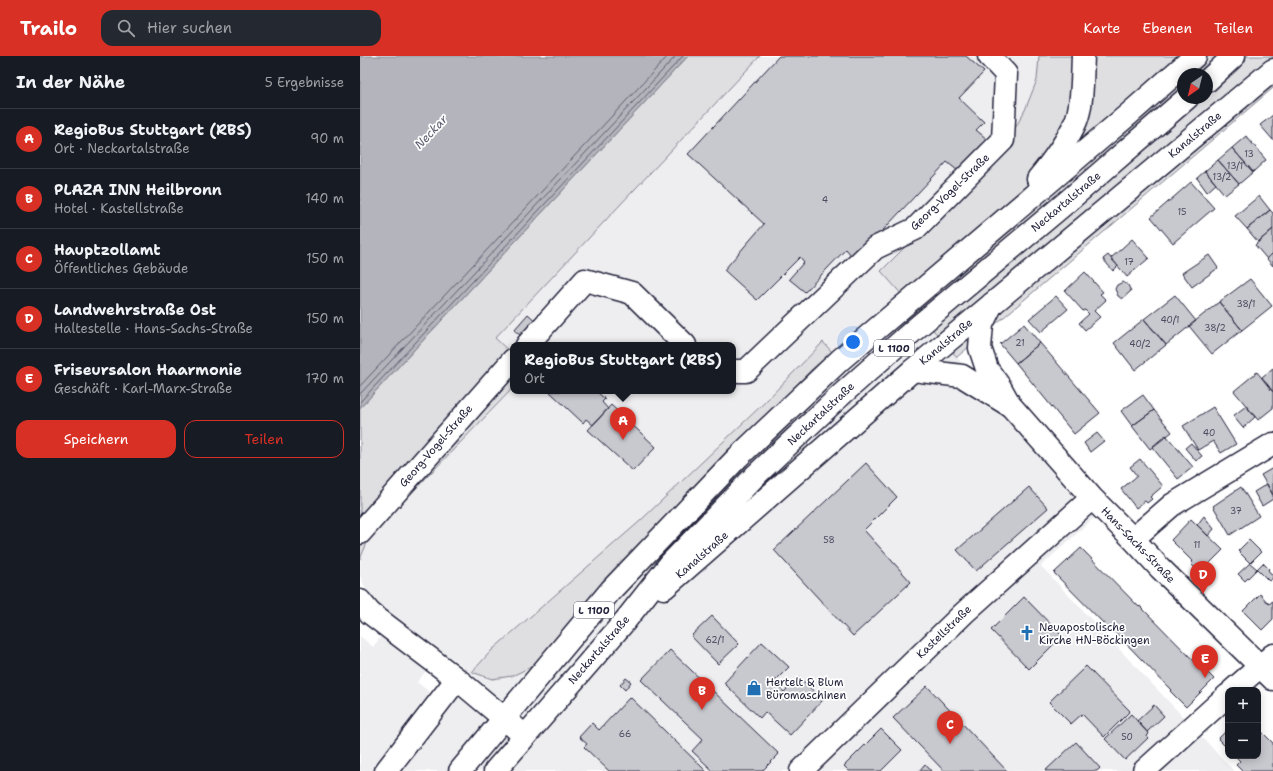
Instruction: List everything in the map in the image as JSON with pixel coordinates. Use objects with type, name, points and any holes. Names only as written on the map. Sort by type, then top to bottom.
[{"type":"main road","name":"Georg-Vogel-Straße","points":[[736,371],[746,371],[875,248],[915,229],[1003,140],[1006,74],[989,56]]},
{"type":"main road","points":[[1010,216],[1055,158],[1076,121],[1082,89],[1083,56]]},
{"type":"main road","name":"L 1100","points":[[460,771],[611,590],[738,457],[840,360],[1195,56]]},
{"type":"main road","points":[[1213,75],[1234,56]]},
{"type":"main road","name":"Kanalstraße","points":[[624,620],[677,577],[913,370],[1273,70]]},
{"type":"main road","name":"Neckartalstraße","points":[[495,771],[670,564],[757,474],[840,395],[914,330],[1068,201],[1180,104]]},
{"type":"main road","points":[[530,342],[585,280],[632,293],[682,342]]},
{"type":"main road","name":"Hans-Sachs-Straße","points":[[992,304],[982,324],[980,348],[987,369],[1000,387],[1010,405],[1092,498],[1134,539],[1160,568],[1269,666]]},
{"type":"main road","name":"Georg-Vogel-Straße","points":[[360,532],[510,363]]},
{"type":"main road","name":"Hans-Sachs-Straße","points":[[913,370],[962,376],[1010,405]]},
{"type":"main road","points":[[1134,539],[1172,505],[1273,444]]},
{"type":"main road","name":"Kastellstraße","points":[[801,771],[964,613],[1092,498]]},
{"type":"main road","points":[[363,613],[457,679],[525,736]]},
{"type":"main road","points":[[1238,687],[1269,666]]},
{"type":"main road","points":[[386,771],[457,679]]},
{"type":"main road","points":[[1144,771],[1225,698]]},
{"type":"shaded area","points":[[688,56],[760,56],[495,338],[510,352],[510,391],[370,536],[360,559],[360,408]]},
{"type":"shaded area","points":[[760,56],[1039,56],[1037,80],[1025,110],[1005,147],[881,271],[957,357],[1094,518],[1041,566],[1234,771],[360,771],[360,636],[373,647],[382,635],[426,671],[417,682],[433,695],[463,666],[383,611],[369,596],[360,576],[360,559],[370,536],[510,391],[510,394],[736,394],[736,342],[510,342],[510,352],[495,338]]},
{"type":"shaded area","points":[[1039,56],[1273,56],[1273,88],[957,357],[881,271],[1005,147],[1025,110],[1037,80]]},
{"type":"shaded area","points":[[823,342],[832,352],[812,369],[725,457],[541,662],[512,676],[492,679],[472,672],[492,650],[639,522],[764,403]]},
{"type":"water","name":"Neckar","points":[[360,56],[688,56],[360,408]]},
{"type":"building","points":[[779,56],[966,56],[984,72],[959,98],[984,122],[976,130],[993,144],[963,175],[947,162],[855,260],[846,249],[805,292],[789,279],[804,262],[800,257],[757,300],[724,270],[764,224],[688,154]]},
{"type":"building","points":[[1273,115],[1273,140],[1260,125]]},
{"type":"building","points":[[1246,136],[1266,160],[1253,172],[1232,148]]},
{"type":"building","points":[[1232,148],[1253,172],[1239,184],[1218,160]]},
{"type":"building","points":[[1218,160],[1239,184],[1225,195],[1205,171]]},
{"type":"building","points":[[1205,171],[1216,184],[1207,192],[1197,178]]},
{"type":"building","points":[[1191,182],[1214,208],[1173,243],[1151,217]]},
{"type":"building","points":[[1259,196],[1270,210],[1247,229],[1235,216]]},
{"type":"building","points":[[1270,210],[1273,213],[1273,229],[1258,242],[1247,229]]},
{"type":"building","points":[[1273,229],[1273,253],[1267,259],[1255,245]]},
{"type":"building","points":[[1132,239],[1149,258],[1127,277],[1111,258]]},
{"type":"building","points":[[1273,253],[1273,266],[1267,259]]},
{"type":"building","points":[[1108,255],[1118,266],[1113,271],[1103,259]]},
{"type":"building","points":[[1209,255],[1218,268],[1192,287],[1182,273]]},
{"type":"building","points":[[1085,272],[1103,292],[1100,294],[1106,300],[1094,311],[1100,317],[1085,330],[1079,323],[1089,314],[1085,310],[1083,311],[1065,291]]},
{"type":"building","points":[[1250,279],[1272,306],[1242,330],[1219,302]]},
{"type":"building","points":[[1123,282],[1128,285],[1131,291],[1122,299],[1118,296],[1115,289],[1117,285]]},
{"type":"building","points":[[1175,295],[1196,321],[1166,345],[1144,319]]},
{"type":"building","points":[[1056,296],[1068,309],[1041,332],[1029,319]]},
{"type":"building","points":[[1219,302],[1242,330],[1212,354],[1189,326]]},
{"type":"building","points":[[528,314],[539,324],[525,339],[514,330]]},
{"type":"building","points":[[1144,319],[1166,345],[1135,370],[1114,343]]},
{"type":"building","points":[[1024,324],[1040,343],[1016,363],[1000,344]]},
{"type":"building","points":[[1040,343],[1100,413],[1074,434],[1016,363]]},
{"type":"building","points":[[1273,368],[1273,392],[1262,377]]},
{"type":"building","points":[[1257,372],[1273,392],[1273,408],[1258,420],[1234,391]]},
{"type":"building","points":[[552,394],[599,394],[605,399],[602,402],[608,409],[593,425],[586,419],[583,423]]},
{"type":"building","points":[[1143,395],[1154,410],[1132,426],[1121,411]]},
{"type":"building","points":[[611,405],[656,447],[633,471],[588,430]]},
{"type":"building","points":[[1246,406],[1255,417],[1243,428],[1233,416]]},
{"type":"building","points":[[1213,407],[1236,444],[1221,453],[1213,441],[1198,450],[1183,426]]},
{"type":"building","points":[[1154,410],[1172,432],[1150,449],[1132,426]]},
{"type":"building","points":[[1097,433],[1104,441],[1090,452],[1084,443]]},
{"type":"building","points":[[1166,435],[1193,467],[1178,479],[1152,447]]},
{"type":"building","points":[[1191,443],[1202,456],[1196,461],[1185,448]]},
{"type":"building","points":[[1140,459],[1163,486],[1150,497],[1152,499],[1147,503],[1145,501],[1136,508],[1121,489],[1137,476],[1130,467]]},
{"type":"building","points":[[866,463],[897,497],[864,530],[911,582],[853,636],[774,550]]},
{"type":"building","points":[[1273,468],[1273,495],[1261,475]]},
{"type":"building","points":[[1267,484],[1273,495],[1273,499],[1262,506],[1254,492]]},
{"type":"building","points":[[1029,487],[1048,508],[976,571],[957,550]]},
{"type":"building","points":[[1241,487],[1259,516],[1230,535],[1213,506]]},
{"type":"building","points":[[1204,516],[1214,529],[1208,536],[1197,525]]},
{"type":"building","points":[[1191,519],[1223,550],[1200,573],[1191,564],[1193,562],[1171,540]]},
{"type":"building","points":[[1249,540],[1261,552],[1250,563],[1238,551]]},
{"type":"building","points":[[1081,548],[1139,607],[1140,606],[1197,664],[1198,663],[1214,679],[1186,707],[1114,631],[1113,633],[1054,573]]},
{"type":"building","points":[[1250,563],[1257,569],[1245,581],[1238,574]]},
{"type":"building","points":[[1263,563],[1273,576],[1273,578],[1269,581],[1257,569]]},
{"type":"building","points":[[1260,594],[1269,604],[1273,601],[1273,619],[1262,630],[1243,611]]},
{"type":"building","name":"Neuapostolische Kirche HN-Böckingen","points":[[1024,597],[1062,636],[1029,669],[991,630]]},
{"type":"building","points":[[712,616],[739,644],[718,664],[691,636]]},
{"type":"building","name":"Hertelt & Blum Büromaschinen","points":[[762,642],[789,667],[774,682],[784,692],[799,677],[823,700],[790,735],[765,712],[760,718],[724,683]]},
{"type":"building","points":[[670,650],[779,754],[762,771],[713,771],[692,751],[703,739],[641,680]]},
{"type":"building","points":[[1086,666],[1130,711],[1104,737],[1082,714],[1071,724],[1049,702]]},
{"type":"building","points":[[626,678],[631,682],[625,690],[620,685]]},
{"type":"building","points":[[927,686],[1007,771],[944,771],[893,718]]},
{"type":"building","points":[[630,697],[706,771],[609,771],[584,747],[587,744],[579,737],[592,723],[599,730]]},
{"type":"building","points":[[1154,705],[1164,716],[1147,732],[1137,721]]},
{"type":"building","points":[[1131,714],[1149,734],[1147,736],[1148,738],[1125,760],[1105,739]]},
{"type":"building","points":[[881,729],[902,750],[881,771],[849,771],[844,766]]},
{"type":"building","points":[[1261,731],[1273,743],[1273,771],[1242,771],[1236,765],[1240,761],[1238,759],[1261,759]]},
{"type":"building","points":[[1225,732],[1225,746],[1218,739]]},
{"type":"building","points":[[1076,742],[1100,768],[1097,771],[1045,771]]},
{"type":"building","points":[[925,764],[931,771],[919,771]]},
{"type":"place","name":"RegioBus Stuttgart (RBS)","points":[[623,440]]},
{"type":"place","name":"Landwehrstraße Ost","points":[[1203,594]]},
{"type":"place","name":"Neuapostolische Kirche HN-Böckingen","points":[[1027,633]]},
{"type":"place","name":"Friseursalon Haarmonie","points":[[1205,678]]},
{"type":"place","name":"Hertelt & Blum Büromaschinen","points":[[754,688]]},
{"type":"place","name":"PLAZA INN Heilbronn","points":[[702,710]]},
{"type":"place","name":"Hauptzollamt","points":[[950,744]]}]
